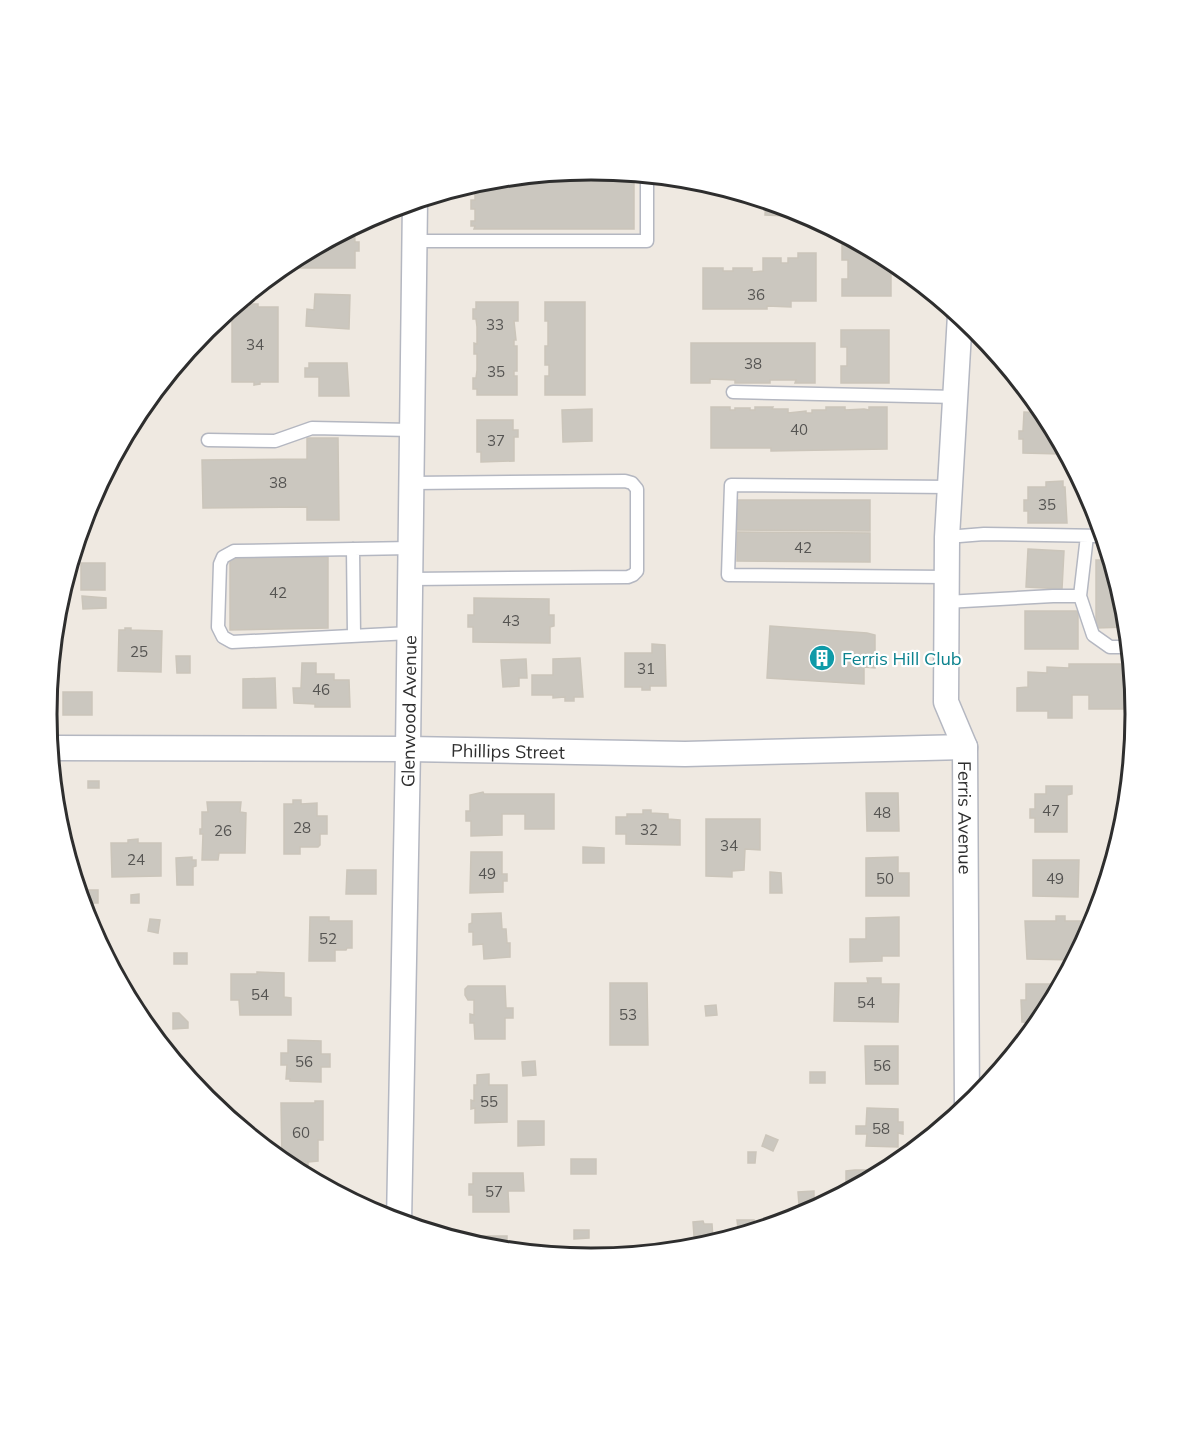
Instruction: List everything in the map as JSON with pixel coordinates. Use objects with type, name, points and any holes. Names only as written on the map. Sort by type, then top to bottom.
[{"type":"street","name":"Glenwood Avenue","points":[[399,1213],[412,483],[414,241],[408,213]]},
{"type":"street","name":"Ferris Avenue","points":[[960,328],[947,537],[946,702],[965,747],[967,1094]]},
{"type":"street","name":"Phillips Street","points":[[58,748],[408,749],[685,754],[965,747]]},
{"type":"lane","points":[[414,241],[647,242],[647,183]]},
{"type":"lane","points":[[733,392],[957,398]]},
{"type":"lane","points":[[208,440],[275,441],[312,428],[412,430]]},
{"type":"lane","points":[[411,579],[628,577],[637,571],[637,489],[632,483],[626,481],[412,483]]},
{"type":"lane","points":[[946,578],[728,575],[731,485],[950,487]]},
{"type":"lane","points":[[947,537],[984,534],[1095,536]]},
{"type":"lane","points":[[1087,536],[1080,596],[1093,635],[1110,647],[1121,647]]},
{"type":"lane","points":[[410,633],[232,642],[223,637],[218,627],[219,564],[223,557],[234,551],[411,548]]},
{"type":"lane","points":[[352,549],[354,635]]},
{"type":"lane","points":[[946,602],[1080,596]]},
{"type":"building","points":[[557,181],[634,182],[634,229],[474,229],[475,226],[471,226],[471,221],[475,221],[475,209],[471,209],[471,200],[475,200],[475,193],[487,190]]},
{"type":"building","points":[[765,209],[783,216],[765,215]]},
{"type":"building","points":[[355,235],[355,242],[359,242],[359,251],[355,251],[355,268],[298,268]]},
{"type":"building","points":[[843,243],[891,272],[891,296],[842,296],[842,279],[848,279],[848,260],[842,260]]},
{"type":"building","points":[[798,253],[816,253],[816,301],[791,301],[791,307],[767,306],[767,309],[703,309],[703,268],[723,268],[723,271],[733,271],[733,268],[752,268],[752,272],[763,271],[763,258],[781,258],[781,263],[788,263],[788,258],[798,258]]},
{"type":"building","points":[[315,294],[350,295],[349,329],[306,326],[307,309],[314,310]]},
{"type":"building","points":[[476,302],[518,302],[518,321],[514,321],[517,371],[514,371],[514,376],[517,376],[517,395],[477,395],[477,389],[473,389],[473,378],[476,378],[477,370],[474,343],[477,344],[477,327],[476,319],[473,319]]},
{"type":"building","points":[[545,302],[585,302],[585,395],[545,395],[545,376],[549,376],[549,365],[545,365],[548,321],[545,321]]},
{"type":"building","points":[[250,304],[258,304],[258,307],[278,307],[278,382],[260,382],[254,385],[254,382],[232,382],[232,320],[246,307],[250,307]]},
{"type":"building","points":[[841,330],[889,330],[889,383],[841,383],[841,366],[847,366],[847,347],[841,347]]},
{"type":"building","points":[[691,343],[815,343],[815,383],[770,380],[770,383],[735,383],[735,380],[710,379],[710,383],[691,383]]},
{"type":"building","points":[[309,363],[347,363],[349,396],[319,396],[319,377],[305,377],[305,368],[309,368]]},
{"type":"building","points":[[711,407],[755,410],[755,407],[773,407],[772,409],[788,409],[788,413],[806,411],[806,413],[812,413],[812,410],[826,410],[826,407],[869,410],[869,407],[887,407],[887,449],[771,451],[771,448],[711,448]]},
{"type":"building","points":[[592,409],[592,441],[563,442],[562,410]]},
{"type":"building","points":[[1024,412],[1032,412],[1058,454],[1023,453],[1023,439],[1019,439],[1019,431],[1023,431]]},
{"type":"building","points":[[477,420],[513,420],[513,430],[518,430],[518,437],[514,437],[514,461],[481,462],[481,452],[477,452]]},
{"type":"building","points":[[307,438],[338,438],[339,520],[307,520],[307,507],[203,508],[202,460],[307,459]]},
{"type":"building","points":[[1063,481],[1067,523],[1028,523],[1028,511],[1024,511],[1024,500],[1028,500],[1028,487],[1046,487],[1046,482]]},
{"type":"building","points":[[737,500],[870,500],[870,531],[737,530]]},
{"type":"building","points":[[737,532],[870,533],[870,562],[737,561]]},
{"type":"building","points":[[1028,549],[1064,551],[1062,589],[1026,587]]},
{"type":"building","points":[[230,555],[328,557],[328,628],[230,630]]},
{"type":"building","points":[[1096,560],[1103,560],[1118,627],[1096,628]]},
{"type":"building","points":[[81,563],[105,563],[105,590],[81,590]]},
{"type":"building","points":[[82,596],[106,598],[106,608],[83,609]]},
{"type":"building","points":[[474,598],[549,599],[549,615],[554,615],[554,626],[550,627],[550,643],[473,642],[473,627],[468,627],[468,615],[474,615]]},
{"type":"building","points":[[1025,611],[1078,611],[1078,649],[1025,649]]},
{"type":"building","name":"Ferris Hill Club","points":[[770,626],[875,635],[875,668],[864,667],[864,684],[767,678]]},
{"type":"building","points":[[125,628],[162,631],[161,672],[118,671],[119,630],[125,630]]},
{"type":"building","points":[[652,644],[665,645],[666,686],[650,686],[650,690],[642,690],[642,687],[625,687],[625,653],[652,653]]},
{"type":"building","points":[[176,656],[190,656],[190,673],[177,673]]},
{"type":"building","points":[[580,658],[583,697],[574,697],[574,701],[565,701],[565,697],[532,695],[532,675],[553,675],[553,659]]},
{"type":"building","points":[[526,659],[527,678],[519,678],[519,686],[503,687],[501,660]]},
{"type":"building","points":[[302,663],[316,663],[316,674],[334,674],[334,680],[349,680],[350,707],[315,707],[315,704],[294,703],[293,688],[301,688]]},
{"type":"building","points":[[1069,664],[1123,664],[1124,709],[1089,709],[1089,695],[1072,695],[1072,718],[1048,718],[1048,711],[1017,711],[1017,688],[1028,687],[1028,672],[1047,673],[1047,667],[1069,668]]},
{"type":"building","points":[[275,678],[276,708],[243,708],[243,679]]},
{"type":"building","points":[[63,692],[92,692],[92,715],[63,715]]},
{"type":"building","points":[[88,781],[99,781],[99,788],[88,788]]},
{"type":"building","points":[[1046,786],[1072,786],[1072,794],[1067,795],[1067,832],[1035,832],[1035,818],[1030,818],[1030,809],[1035,809],[1035,794],[1046,794]]},
{"type":"building","points":[[483,792],[484,794],[554,794],[554,829],[525,829],[525,814],[502,814],[502,835],[471,836],[471,821],[466,821],[466,811],[470,811],[470,795]]},
{"type":"building","points":[[866,793],[898,793],[899,831],[867,831]]},
{"type":"building","points":[[293,800],[301,800],[301,804],[317,803],[317,816],[327,816],[327,834],[320,834],[318,847],[300,847],[300,854],[284,854],[284,804],[293,804]]},
{"type":"building","points":[[207,802],[241,802],[240,812],[246,813],[245,853],[219,853],[218,860],[202,860],[203,834],[200,834],[200,829],[202,829],[202,812],[208,812]]},
{"type":"building","points":[[643,810],[668,814],[668,819],[680,820],[680,845],[626,844],[626,834],[616,834],[616,817],[643,814]]},
{"type":"building","points":[[706,819],[760,819],[760,850],[745,849],[744,870],[732,871],[732,877],[706,876]]},
{"type":"building","points":[[138,839],[138,843],[161,843],[161,876],[112,877],[111,843],[128,843],[128,840]]},
{"type":"building","points":[[583,847],[604,848],[604,863],[583,863]]},
{"type":"building","points":[[471,852],[502,852],[502,874],[507,874],[507,881],[503,881],[503,892],[470,893]]},
{"type":"building","points":[[192,857],[192,860],[196,860],[196,866],[193,867],[193,885],[177,885],[176,858]]},
{"type":"building","points":[[898,857],[898,873],[909,873],[909,896],[866,896],[866,858]]},
{"type":"building","points":[[1033,860],[1079,860],[1078,897],[1033,896]]},
{"type":"building","points":[[347,870],[376,870],[376,894],[346,894]]},
{"type":"building","points":[[770,872],[781,873],[782,893],[770,893]]},
{"type":"building","points":[[88,890],[98,890],[98,903],[92,903]]},
{"type":"building","points":[[139,894],[139,903],[131,903],[131,895]]},
{"type":"building","points":[[501,913],[502,929],[506,929],[507,943],[510,943],[510,957],[484,959],[483,944],[473,945],[473,932],[469,932],[472,914]]},
{"type":"building","points":[[1056,916],[1065,916],[1065,921],[1084,921],[1066,960],[1027,959],[1025,921],[1056,921]]},
{"type":"building","points":[[310,917],[329,917],[329,921],[352,921],[352,948],[335,950],[335,961],[309,961]]},
{"type":"building","points":[[899,917],[899,956],[882,956],[882,961],[850,962],[850,939],[866,939],[866,918]]},
{"type":"building","points":[[150,919],[160,920],[158,933],[148,931]]},
{"type":"building","points":[[174,953],[187,953],[187,964],[174,964]]},
{"type":"building","points":[[257,972],[284,973],[284,997],[291,998],[291,1015],[240,1015],[239,1000],[231,1000],[231,974],[257,974]]},
{"type":"building","points":[[867,978],[881,978],[881,984],[899,984],[898,1022],[834,1021],[835,983],[868,983]]},
{"type":"building","points":[[610,983],[647,983],[648,1045],[610,1045]]},
{"type":"building","points":[[1026,984],[1053,984],[1028,1022],[1022,1022],[1021,1000],[1026,1000]]},
{"type":"building","points":[[468,986],[505,986],[506,1008],[513,1008],[513,1018],[505,1018],[505,1039],[475,1039],[474,1023],[470,1023],[470,1014],[474,1015],[474,1000],[468,1000],[465,995],[465,989]]},
{"type":"building","points":[[716,1005],[717,1015],[706,1016],[705,1006]]},
{"type":"building","points":[[173,1013],[179,1013],[188,1022],[188,1028],[173,1029]]},
{"type":"building","points":[[288,1040],[321,1041],[321,1054],[330,1054],[330,1067],[321,1067],[321,1082],[286,1079],[287,1065],[281,1065],[281,1053],[288,1053]]},
{"type":"building","points":[[865,1046],[898,1046],[898,1084],[866,1084]]},
{"type":"building","points":[[535,1061],[536,1075],[523,1076],[522,1062]]},
{"type":"building","points":[[810,1072],[825,1072],[825,1083],[810,1083]]},
{"type":"building","points":[[489,1074],[489,1085],[507,1085],[507,1122],[475,1123],[475,1108],[471,1109],[471,1100],[474,1101],[474,1085],[477,1085],[477,1075]]},
{"type":"building","points":[[315,1101],[323,1101],[323,1140],[318,1140],[318,1161],[308,1162],[308,1165],[305,1165],[305,1162],[300,1162],[282,1150],[281,1103],[315,1103]]},
{"type":"building","points":[[867,1108],[898,1109],[898,1122],[903,1122],[903,1134],[898,1133],[898,1147],[866,1146],[867,1134],[856,1134],[856,1126],[866,1126]]},
{"type":"building","points":[[518,1121],[544,1121],[544,1145],[518,1146]]},
{"type":"building","points":[[766,1135],[778,1140],[773,1151],[762,1146]]},
{"type":"building","points":[[748,1152],[756,1152],[755,1163],[748,1163]]},
{"type":"building","points":[[571,1159],[596,1159],[596,1174],[571,1174]]},
{"type":"building","points":[[855,1170],[870,1170],[846,1184],[846,1171]]},
{"type":"building","points":[[473,1173],[523,1173],[524,1191],[508,1191],[509,1212],[473,1212],[473,1195],[469,1195],[469,1184],[473,1184]]},
{"type":"building","points":[[814,1191],[814,1200],[799,1205],[798,1192]]},
{"type":"building","points":[[737,1220],[754,1220],[754,1224],[738,1229]]},
{"type":"building","points":[[703,1221],[704,1224],[712,1224],[713,1235],[703,1237],[694,1236],[693,1222]]},
{"type":"building","points":[[574,1230],[589,1230],[589,1238],[574,1239]]},
{"type":"building","points":[[507,1236],[507,1242],[487,1239],[481,1238]]},
{"type":"place","name":"Ferris Hill Club","points":[[822,658]]}]
